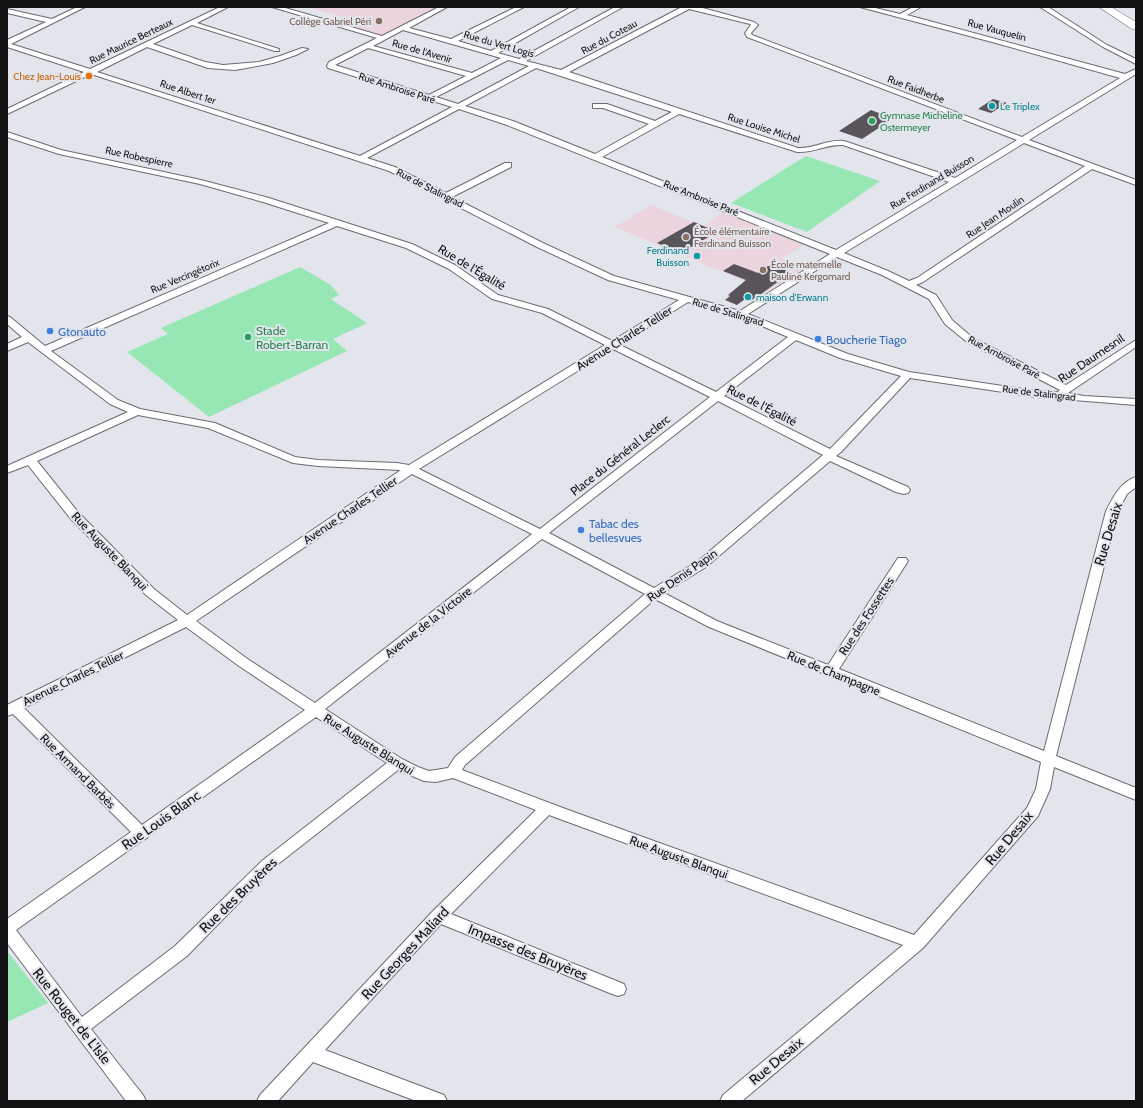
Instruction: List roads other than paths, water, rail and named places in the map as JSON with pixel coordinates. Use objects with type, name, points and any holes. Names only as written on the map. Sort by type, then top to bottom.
[{"type":"main road","points":[[1104,7],[1136,27]]},
{"type":"main road","points":[[1110,7],[1136,23]]},
{"type":"street","points":[[7,44],[82,7]]},
{"type":"street","name":"Rue Maurice Berteaux","points":[[7,112],[225,7]]},
{"type":"street","points":[[275,7],[383,38]]},
{"type":"street","points":[[367,46],[444,7]]},
{"type":"street","points":[[453,41],[521,7]]},
{"type":"street","points":[[492,53],[576,7]]},
{"type":"street","points":[[520,61],[620,7]]},
{"type":"street","name":"Rue du Coteau","points":[[562,73],[687,7]]},
{"type":"street","name":"Rue Faidherbe","points":[[691,7],[755,25],[748,33],[749,36],[1136,183]]},
{"type":"street","name":"Rue Vauquelin","points":[[863,7],[1032,50],[1126,77]]},
{"type":"street","points":[[900,16],[918,7]]},
{"type":"street","points":[[1043,7],[1105,46],[1136,62]]},
{"type":"street","points":[[7,11],[53,21]]},
{"type":"street","points":[[191,23],[277,50]]},
{"type":"street","name":"Rue du Vert Logis","points":[[402,28],[453,41],[589,81]]},
{"type":"street","name":"Rue Albert 1er","points":[[7,44],[90,72],[362,158]]},
{"type":"street","points":[[147,45],[201,63],[219,67],[239,67],[273,61],[304,49]]},
{"type":"street","name":"Rue Ambroise Paré","points":[[367,46],[332,64],[331,66],[510,123],[597,156],[910,284],[933,297],[948,322],[970,340],[1064,392]]},
{"type":"street","name":"Rue de l'Avenir","points":[[367,46],[471,76]]},
{"type":"street","points":[[428,98],[508,57]]},
{"type":"street","points":[[362,158],[536,65]]},
{"type":"street","name":"Rue Ferdinand Buisson","points":[[741,314],[837,253],[1136,71]]},
{"type":"street","name":"Rue Louise Michel","points":[[589,81],[797,150],[812,150],[830,142],[844,142],[955,181]]},
{"type":"street","points":[[596,106],[604,106],[655,124]]},
{"type":"street","points":[[597,156],[679,111]]},
{"type":"street","name":"Rue Robespierre","points":[[7,134],[59,152],[194,181],[266,200]]},
{"type":"street","name":"Rue de Stalingrad","points":[[362,158],[392,169],[579,264],[611,278],[741,314],[844,356],[908,375],[1036,394],[1054,396],[1064,392],[1084,399],[1136,402]]},
{"type":"street","points":[[446,196],[508,165]]},
{"type":"street","name":"Rue Jean Moulin","points":[[910,284],[920,280],[1091,166]]},
{"type":"street","name":"Rue de l'Égalité","points":[[266,200],[410,246],[452,267],[495,297],[513,303],[545,310],[830,455],[904,490]]},
{"type":"street","name":"Rue Vercingétorix","points":[[44,350],[336,223]]},
{"type":"street","name":"Avenue Charles Tellier","points":[[11,709],[187,621],[411,469],[687,299]]},
{"type":"street","name":"Rue de Champagne","points":[[7,319],[44,350],[114,402],[137,412],[211,424],[284,456],[300,461],[318,464],[397,466],[411,469],[713,624],[1136,794]]},
{"type":"street","points":[[716,397],[795,336]]},
{"type":"street","points":[[7,348],[30,338]]},
{"type":"street","name":"Rue Daumesnil","points":[[1064,392],[1136,343]]},
{"type":"street","name":"Rue Denis Papin","points":[[454,772],[460,761],[655,593],[702,564],[837,450],[908,375]]},
{"type":"street","name":"Place du Général Leclerc","points":[[540,534],[716,397]]},
{"type":"street","points":[[7,470],[137,412]]},
{"type":"street","name":"Rue Auguste Blanqui","points":[[30,460],[74,515],[150,592],[244,663],[397,763],[424,777],[439,776],[454,772],[546,808],[917,943]]},
{"type":"street","name":"Rue Desaix","points":[[729,1101],[917,943],[1033,812],[1043,789],[1049,758],[1112,511],[1122,492],[1136,480]]},
{"type":"street","name":"Avenue de la Victoire","points":[[315,710],[540,534]]},
{"type":"street","name":"Rue des Fossettes","points":[[831,671],[902,561]]},
{"type":"street","name":"Rue Armand Barbès","points":[[11,709],[142,834]]},
{"type":"street","name":"Rue Louis Blanc","points":[[7,930],[315,710]]},
{"type":"street","name":"Rue des Bruyères","points":[[80,1028],[181,951],[268,864],[397,763]]},
{"type":"street","name":"Rue Georges Maliard","points":[[266,1101],[439,916],[546,808]]},
{"type":"street","name":"Impasse des Bruyères","points":[[439,916],[618,989]]},
{"type":"street","name":"Rue Rouget de L'Isle","points":[[7,930],[137,1101]]},
{"type":"street","points":[[310,1053],[438,1101]]},
{"type":"place","name":"Collège Gabriel Péri","points":[[379,21]]},
{"type":"place","name":"Chez Jean-Louis","points":[[89,76]]},
{"type":"place","name":"Le Triplex","points":[[992,106]]},
{"type":"place","name":"Gymnase Micheline Ostermeyer","points":[[872,121]]},
{"type":"place","name":"École élémentaire Ferdinand Buisson","points":[[686,237]]},
{"type":"place","name":"Ferdinand Buisson","points":[[697,256]]},
{"type":"place","name":"École maternelle Pauline Kergomard","points":[[763,270]]},
{"type":"place","name":"maison d'Erwann","points":[[748,297]]},
{"type":"place","name":"Gtonauto","points":[[50,331]]},
{"type":"place","name":"Stade Robert-Barran","points":[[248,337]]},
{"type":"place","name":"Boucherie Tiago","points":[[818,339]]},
{"type":"place","name":"Tabac des bellesvues","points":[[581,530]]}]
